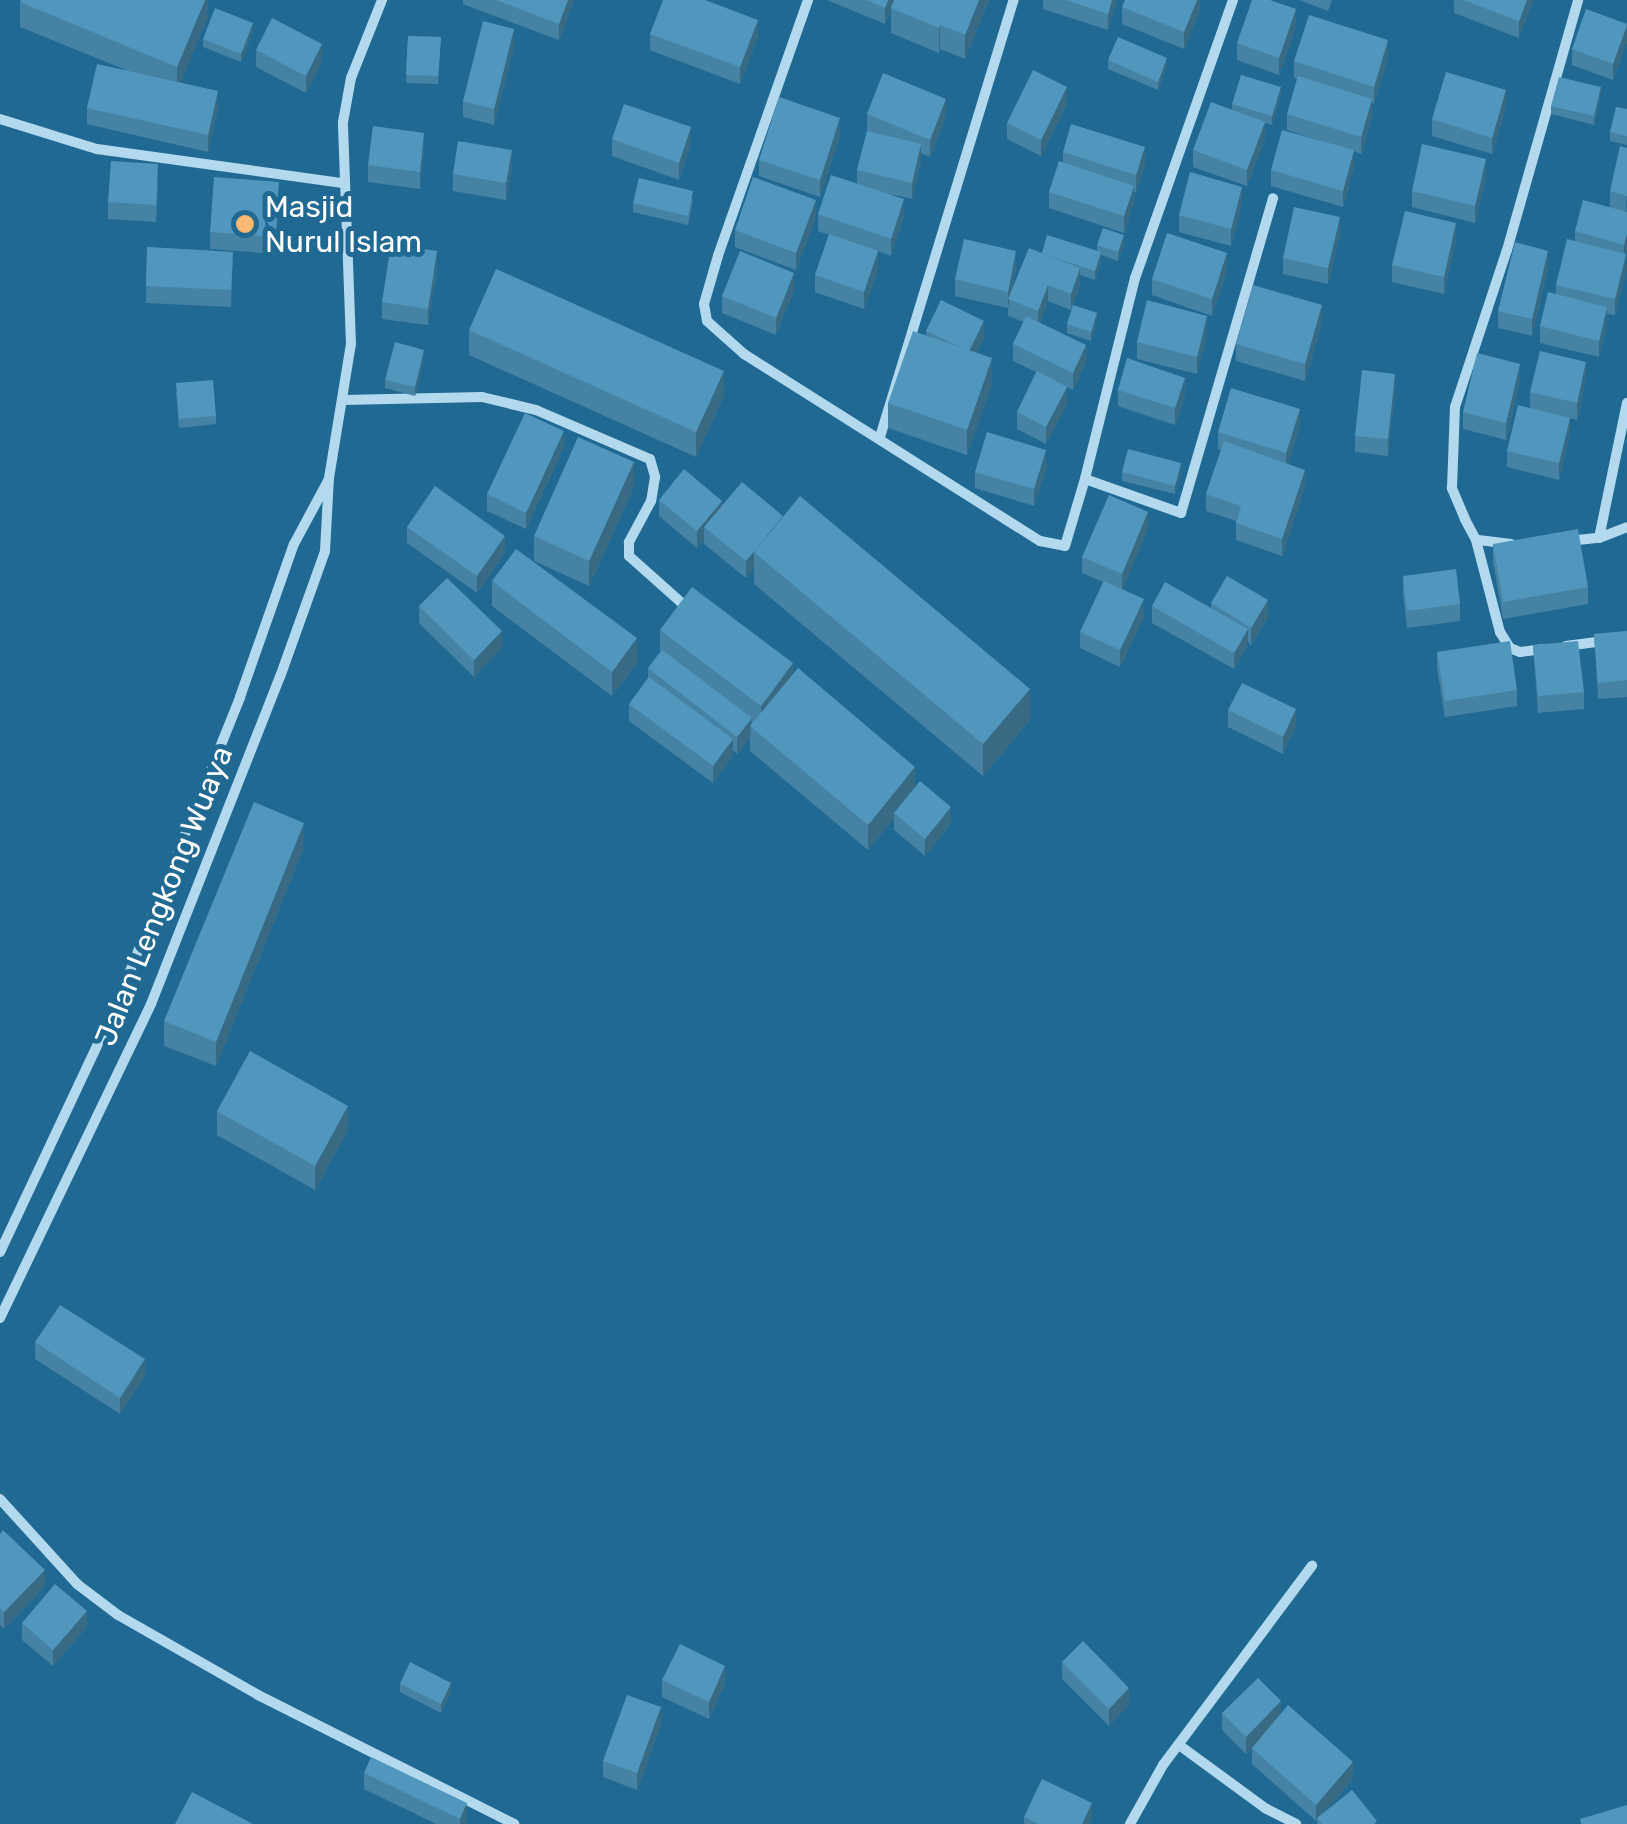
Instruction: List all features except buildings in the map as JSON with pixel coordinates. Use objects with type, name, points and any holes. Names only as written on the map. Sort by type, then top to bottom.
[{"type":"street","name":"Jalan Lengkong Wuaya","points":[[0,1318],[151,1004],[280,677],[325,551],[329,478],[353,308],[342,122],[348,89],[382,0]]},
{"type":"street","points":[[808,0],[704,304],[706,320],[744,354],[880,437],[1008,524],[1040,541],[1065,546],[1086,479],[1135,278],[1233,0]]},
{"type":"street","points":[[880,437],[1014,0]]},
{"type":"street","points":[[1578,0],[1507,250],[1455,407],[1452,488],[1476,540],[1500,632],[1510,648],[1520,652],[1627,638]]},
{"type":"street","points":[[0,120],[97,149],[198,166],[343,183]]},
{"type":"street","points":[[1086,479],[1181,512],[1273,198]]},
{"type":"street","points":[[343,400],[482,397],[536,410],[650,459],[655,477],[651,501],[629,542],[629,556],[684,605]]},
{"type":"street","points":[[1598,538],[1627,403]]},
{"type":"street","name":"Jalan Lengkong Wuaya","points":[[0,1252],[116,1006],[240,698],[294,544],[329,478]]},
{"type":"street","points":[[1562,542],[1598,538],[1627,528]]},
{"type":"street","points":[[1476,540],[1531,544]]},
{"type":"street","points":[[0,1499],[76,1584],[118,1615],[258,1696],[299,1712],[514,1824]]},
{"type":"street","points":[[1130,1824],[1179,1745],[1312,1566]]},
{"type":"street","points":[[1179,1745],[1265,1808],[1296,1824]]},
{"type":"place","name":"Masjid Nurul Islam","points":[[245,224]]}]
